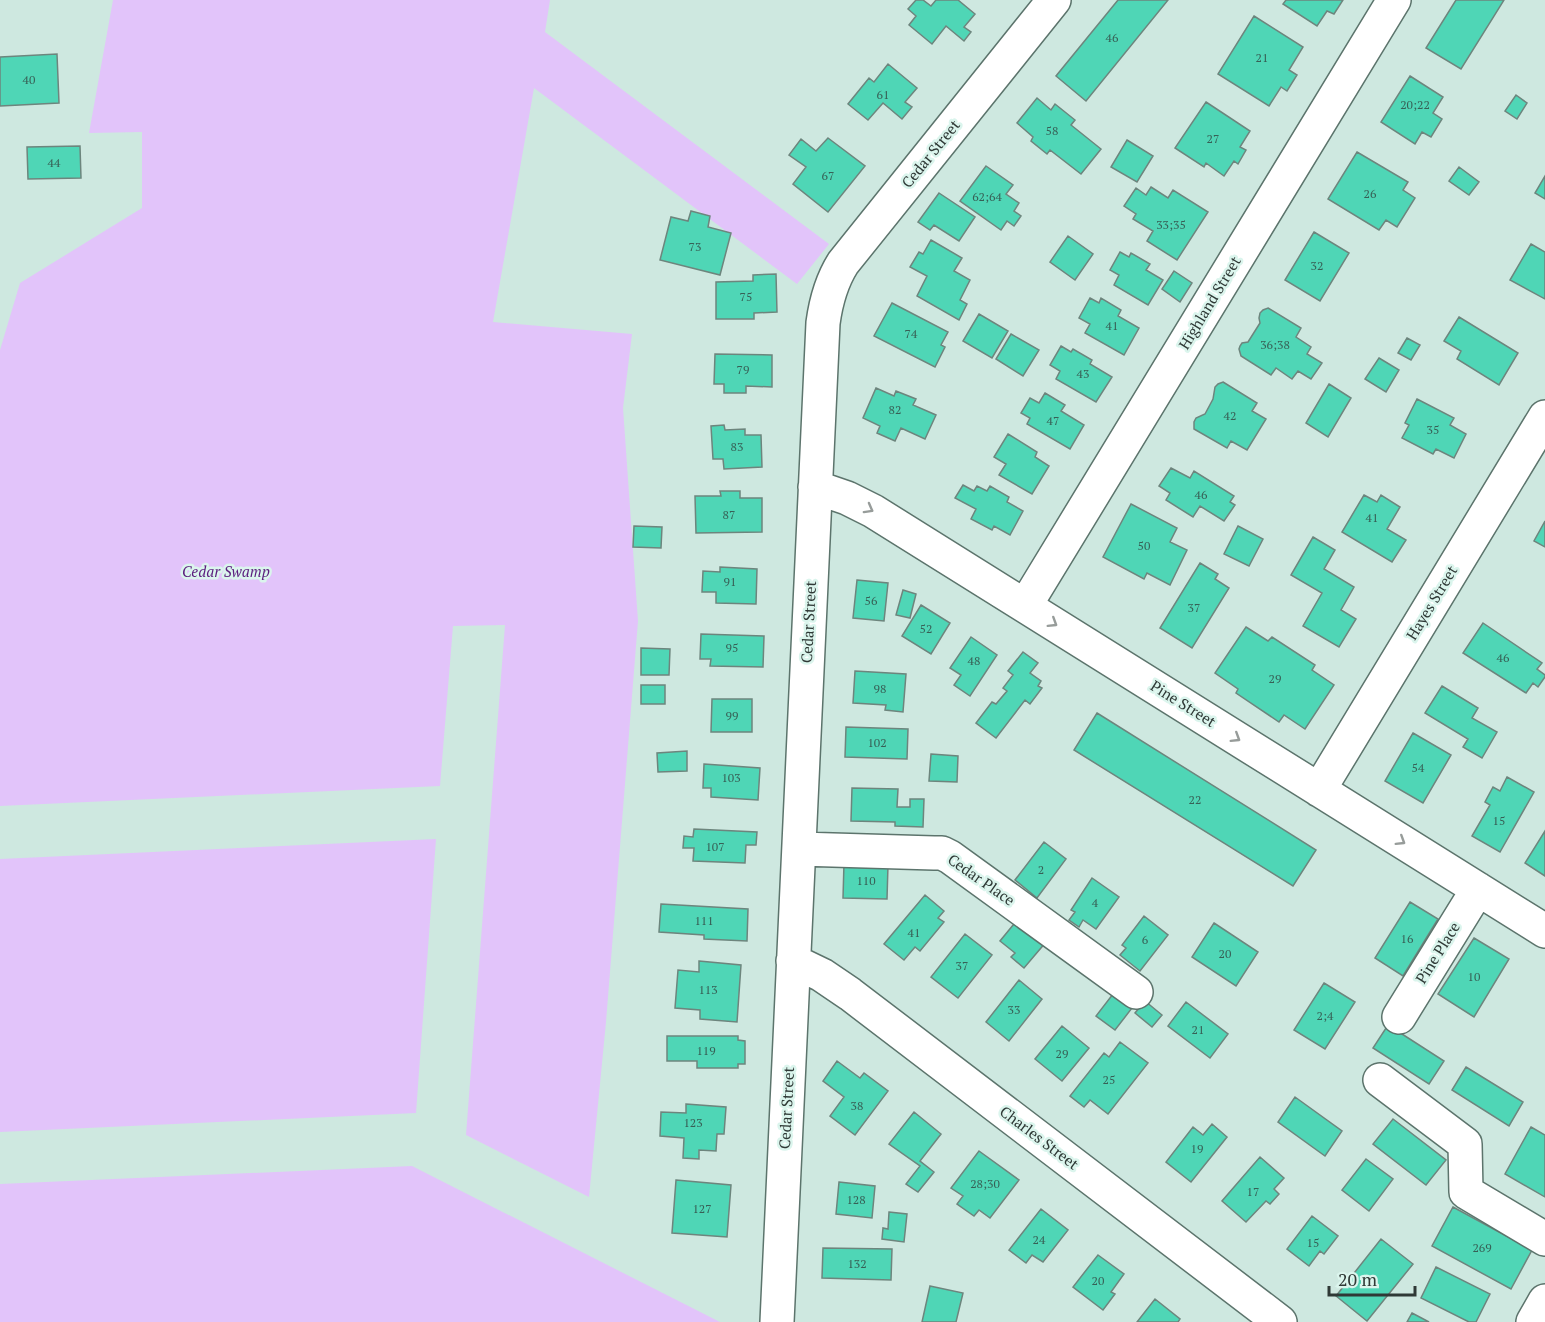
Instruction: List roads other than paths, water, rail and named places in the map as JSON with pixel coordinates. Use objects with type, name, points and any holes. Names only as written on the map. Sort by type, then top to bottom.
[{"type":"street","name":"Cedar Street","points":[[777,1322],[823,323],[827,297],[836,274],[843,264],[1054,0]]},
{"type":"street","name":"Highland Street","points":[[1025,606],[1394,0]]},
{"type":"street","name":"Hayes Street","points":[[1319,790],[1545,417]]},
{"type":"street","name":"Pine Street","points":[[815,487],[873,511],[1545,931]]},
{"type":"street","name":"Cedar Place","points":[[799,849],[934,853],[950,857],[1136,992]]},
{"type":"street","name":"Pine Place","points":[[1399,1017],[1478,889]]},
{"type":"street","name":"Charles Street","points":[[794,962],[822,975],[850,994],[1280,1322]]},
{"type":"street","points":[[1380,1080],[1465,1144],[1466,1192],[1545,1239]]},
{"type":"street","points":[[1533,1322],[1545,1301]]},
{"type":"park label","name":"Cedar Swamp","points":[[226,572]]}]
